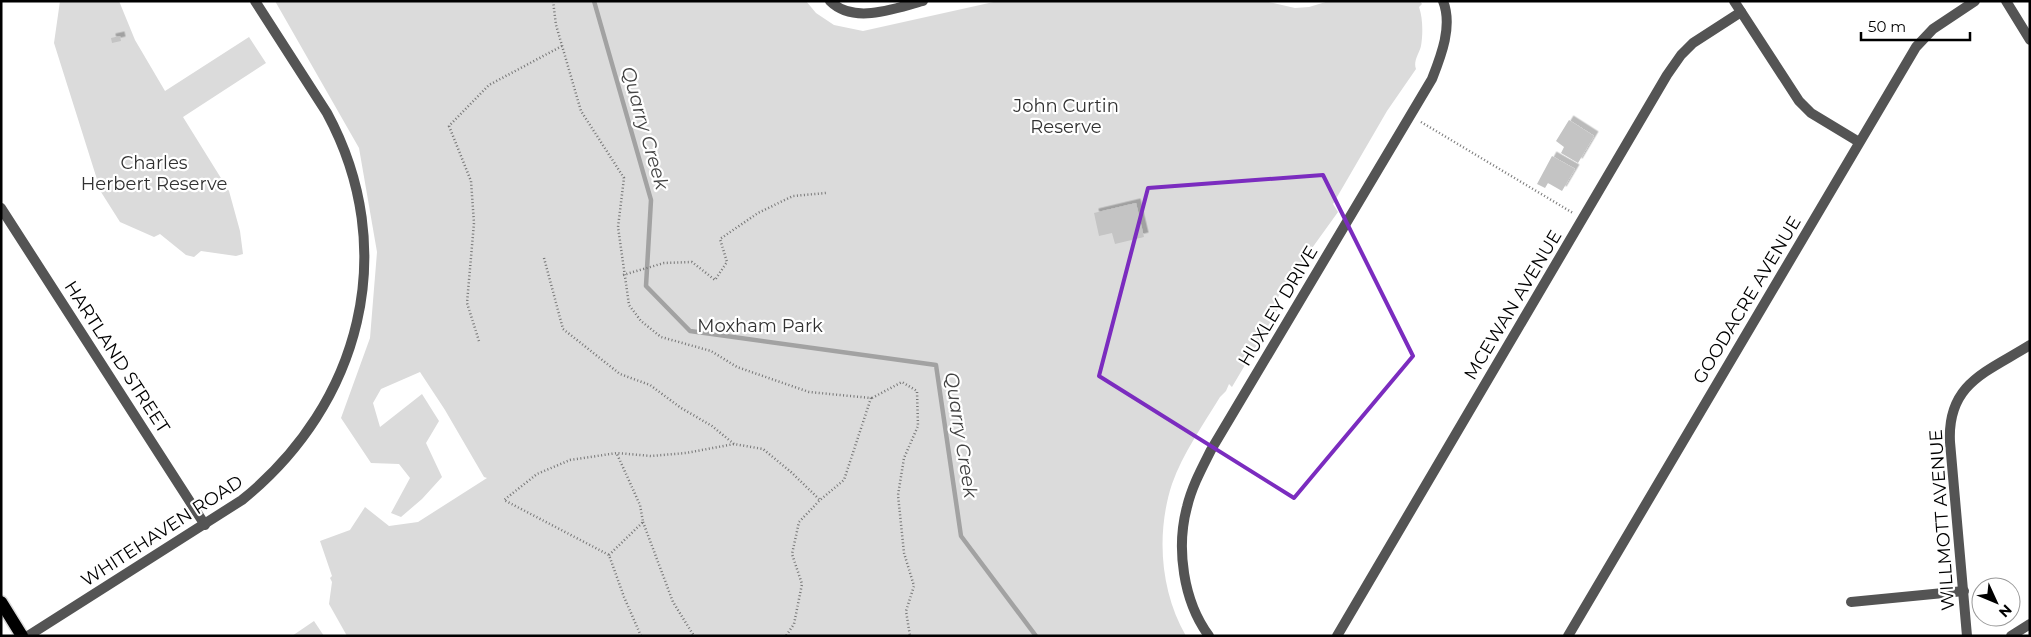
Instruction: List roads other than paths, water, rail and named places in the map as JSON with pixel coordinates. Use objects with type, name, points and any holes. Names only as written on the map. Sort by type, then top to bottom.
[{"type":"main road","points":[[1,602],[22,636]]},
{"type":"street","name":"WHITEHAVEN ROAD","points":[[28,636],[205,525],[261,486],[294,450],[314,423],[334,388],[347,358],[356,327],[364,277],[362,217],[349,164],[344,147],[318,98],[256,1]]},
{"type":"street","points":[[830,1],[848,12],[866,14],[923,1]]},
{"type":"street","name":"HUXLEY DRIVE","points":[[1209,636],[1202,627],[1191,599],[1182,566],[1182,539],[1186,508],[1196,478],[1432,79],[1443,51],[1446,28],[1443,1]]},
{"type":"street","points":[[1734,1],[1799,101],[1811,113],[1859,142]]},
{"type":"street","name":"GOODACRE AVENUE","points":[[1568,636],[1920,42],[1940,24],[1975,1]]},
{"type":"street","points":[[2006,1],[2030,40]]},
{"type":"street","name":"MCEWAN AVENUE","points":[[1337,636],[1582,219],[1681,55],[1693,43],[1741,12]]},
{"type":"street","name":"HARTLAND STREET","points":[[1,208],[205,525]]},
{"type":"street","name":"WILLMOTT AVENUE","points":[[1967,636],[1950,442],[1952,416],[1961,392],[1971,382],[2030,345]]},
{"type":"street","points":[[1851,602],[1964,591]]},
{"type":"street","points":[[2011,636],[2030,624]]},
{"type":"waterway","name":"Quarry Creek","points":[[594,1],[651,200],[646,286],[690,331],[936,365],[961,536],[1036,636]]},
{"type":"park label","name":"John Curtin Reserve","points":[[1066,116]]},
{"type":"park label","name":"Charles Herbert Reserve","points":[[154,173]]},
{"type":"park label","name":"Moxham Park","points":[[760,326]]}]
